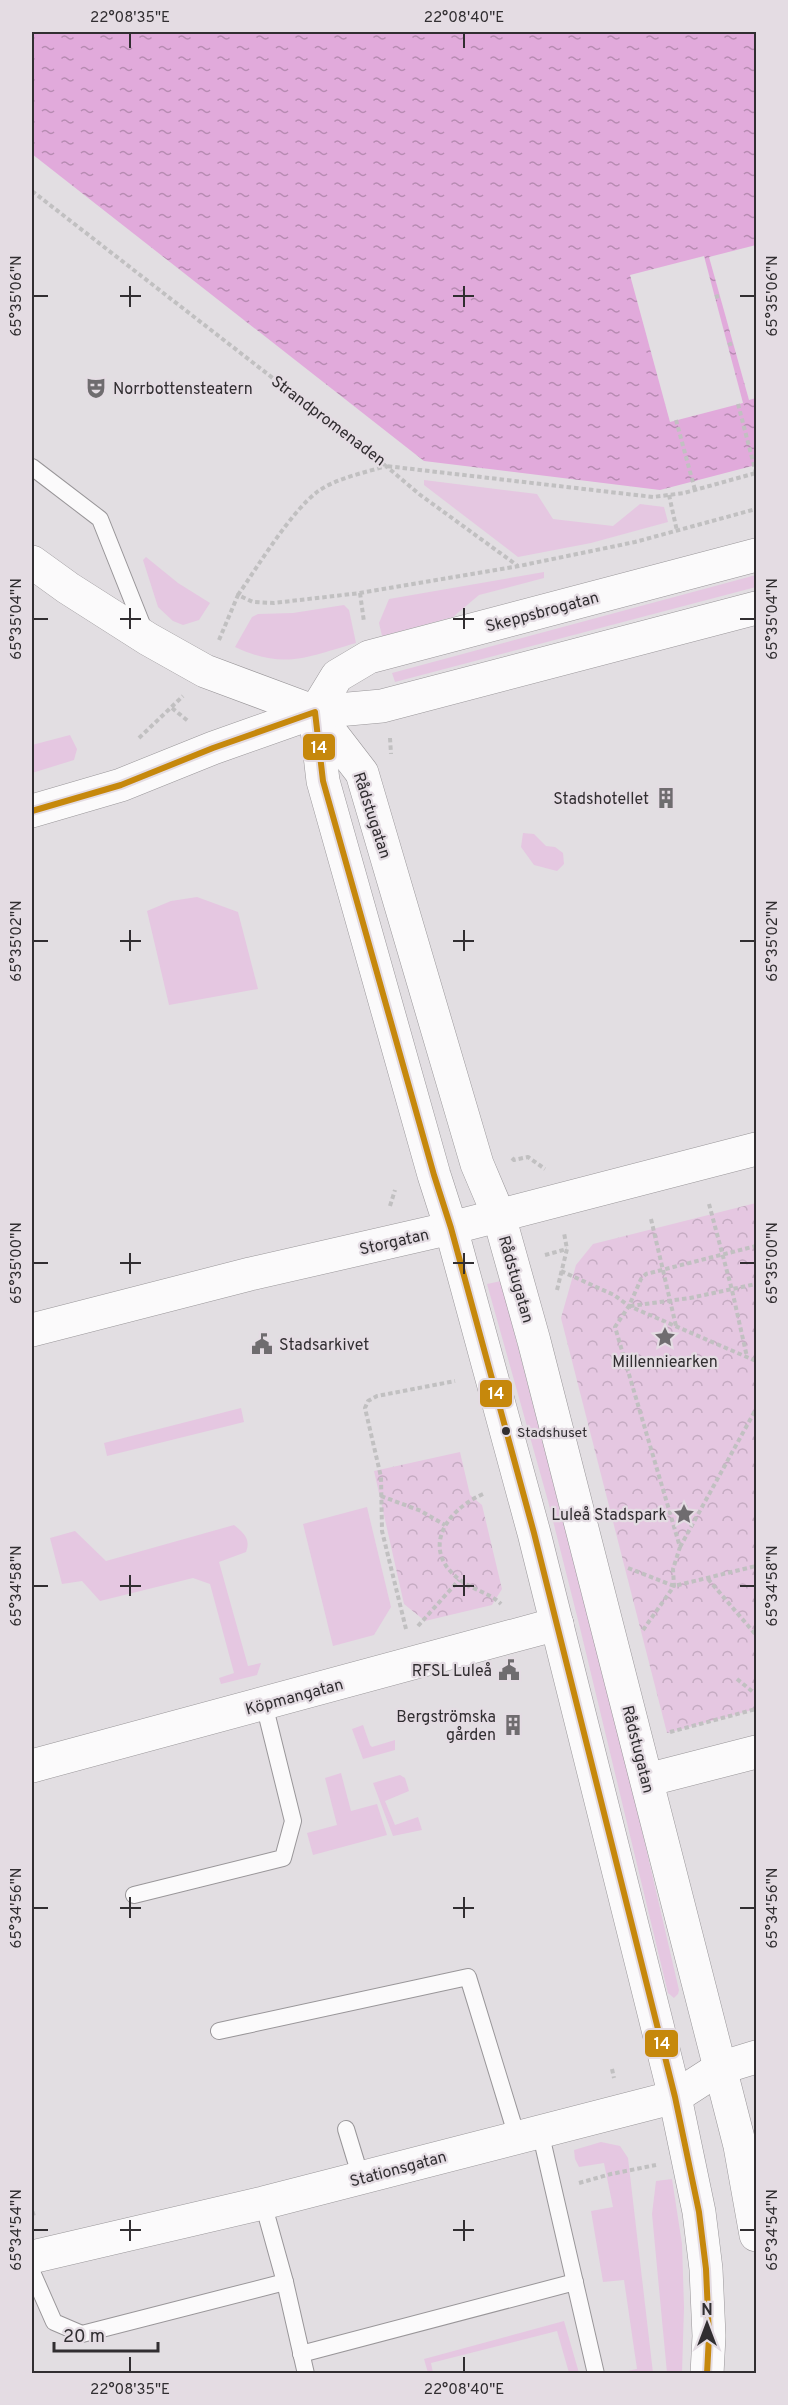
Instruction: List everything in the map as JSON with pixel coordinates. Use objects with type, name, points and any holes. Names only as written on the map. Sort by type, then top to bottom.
[{"type":"main road","name":"Skeppsbrogatan","points":[[315,712],[337,676],[369,657],[756,555]]},
{"type":"main road","points":[[32,562],[148,639],[206,671],[315,712]]},
{"type":"main road","points":[[32,811],[121,785],[213,748],[315,712],[382,706],[756,608]]},
{"type":"main road","points":[[315,712],[323,781],[451,1228],[557,1624],[675,2097],[699,2212],[706,2269],[709,2336],[707,2373]]},
{"type":"main road","name":"Rådstugatan","points":[[315,712],[362,773],[477,1164],[499,1216],[534,1341],[740,2146],[756,2235]]},
{"type":"main road","name":"Storgatan","points":[[32,1330],[499,1216],[756,1149]]},
{"type":"main road","name":"Köpmangatan","points":[[32,1766],[557,1624]]},
{"type":"main road","points":[[647,1780],[756,1752]]},
{"type":"main road","name":"Stationsgatan","points":[[32,2257],[263,2203],[675,2097],[720,2068],[756,2056]]},
{"type":"lane","points":[[32,467],[100,519],[148,639]]},
{"type":"lane","points":[[134,1895],[283,1858],[293,1821],[264,1704]]},
{"type":"lane","points":[[219,2031],[468,1977],[529,2134],[554,2190],[596,2373]]},
{"type":"lane","points":[[346,2129],[361,2178]]},
{"type":"lane","points":[[263,2203],[285,2282],[306,2373]]},
{"type":"lane","points":[[32,2272],[54,2322],[82,2334],[285,2282]]},
{"type":"lane","points":[[301,2354],[575,2282]]},
{"type":"path","name":"Strandpromenaden","points":[[32,191],[386,466],[653,496],[695,490],[756,473]]},
{"type":"path","points":[[738,404],[756,473]]},
{"type":"path","points":[[676,420],[695,490]]},
{"type":"path","points":[[134,742],[172,708],[206,671],[238,595],[281,533],[318,491],[342,480],[386,466],[419,494],[519,566]]},
{"type":"path","points":[[669,495],[677,531]]},
{"type":"path","points":[[238,595],[253,602],[274,603],[360,593],[519,566],[677,531],[756,509]]},
{"type":"path","points":[[709,1204],[747,1357]]},
{"type":"path","points":[[651,1219],[676,1326]]},
{"type":"path","points":[[680,1547],[615,1327],[646,1274],[756,1246]]},
{"type":"path","points":[[561,1271],[614,1295],[629,1306],[756,1361]]},
{"type":"path","points":[[629,1306],[670,1301],[756,1284]]},
{"type":"path","points":[[408,1639],[382,1532],[381,1477],[365,1408],[368,1401],[377,1396],[455,1381]]},
{"type":"path","points":[[642,1631],[674,1586],[673,1569],[680,1547],[756,1409]]},
{"type":"path","points":[[483,1494],[461,1506],[445,1524],[440,1541],[440,1554],[446,1567],[459,1580],[475,1591],[494,1598],[504,1610]]},
{"type":"path","points":[[381,1496],[421,1511],[445,1524]]},
{"type":"path","points":[[626,1567],[674,1586],[756,1566]]},
{"type":"path","points":[[708,1579],[756,1635]]},
{"type":"path","points":[[415,1630],[427,1613],[459,1580]]},
{"type":"path","points":[[736,1679],[753,1692],[756,1690]]},
{"type":"path","points":[[667,1733],[756,1709]]},
{"type":"path","points":[[554,2190],[611,2174],[639,2169]]},
{"type":"green space","points":[[424,480],[537,494],[553,519],[613,526],[640,504],[664,507],[668,522],[591,543],[518,557],[424,485]]},
{"type":"green space","points":[[146,557],[178,583],[210,603],[199,620],[183,625],[173,621],[158,607],[143,560]]},
{"type":"green space","points":[[544,572],[544,578],[479,595],[453,617],[382,636],[379,623],[389,599]]},
{"type":"green space","points":[[756,575],[756,587],[395,682],[392,673]]},
{"type":"green space","points":[[344,605],[349,610],[356,643],[296,659],[282,660],[252,654],[235,647],[252,617],[258,614],[293,613]]},
{"type":"green space","points":[[70,735],[77,749],[74,760],[32,773],[32,745]]},
{"type":"green space","points":[[523,833],[534,834],[546,846],[555,847],[563,853],[564,864],[557,871],[534,865],[521,847]]},
{"type":"green space","points":[[197,897],[238,912],[258,989],[169,1005],[147,911],[171,901]]},
{"type":"green space","name":"Luleå Stadspark","points":[[756,1203],[756,1709],[667,1733],[561,1318],[576,1265],[593,1244]]},
{"type":"green space","points":[[501,1281],[636,1805],[679,1990],[674,1998],[668,1993],[548,1501],[487,1284]]},
{"type":"green space","points":[[241,1408],[244,1422],[107,1456],[104,1443]]},
{"type":"green space","points":[[460,1452],[470,1495],[482,1505],[502,1589],[492,1605],[425,1621],[404,1604],[374,1471]]},
{"type":"green space","points":[[367,1507],[391,1607],[374,1635],[333,1646],[303,1524]]},
{"type":"green space","points":[[234,1525],[246,1537],[248,1543],[246,1552],[219,1562],[248,1666],[261,1663],[257,1675],[221,1684],[219,1678],[234,1673],[210,1584],[193,1578],[100,1601],[82,1581],[62,1584],[50,1538],[75,1531],[106,1561]]},
{"type":"green space","points":[[363,1725],[372,1747],[395,1740],[395,1750],[363,1759],[352,1729]]},
{"type":"green space","points":[[341,1773],[351,1811],[377,1804],[387,1835],[313,1855],[307,1833],[337,1825],[325,1778]]},
{"type":"green space","points":[[400,1775],[405,1778],[409,1791],[385,1801],[395,1825],[418,1817],[422,1830],[393,1836],[373,1783]]},
{"type":"green space","points":[[601,2142],[620,2146],[628,2158],[653,2373],[618,2373],[637,2369],[624,2280],[603,2282],[591,2211],[613,2207],[604,2163],[579,2167],[574,2150]]},
{"type":"green space","points":[[672,2179],[682,2244],[684,2307],[682,2373],[667,2373],[652,2214],[656,2181]]},
{"type":"green space","points":[[564,2321],[579,2373],[569,2373],[557,2331],[431,2363],[433,2373],[428,2373],[424,2359]]},
{"type":"water","points":[[32,32],[756,32],[756,465],[660,490],[424,461],[32,154]]},
{"type":"pier","points":[[756,245],[756,398],[749,400],[709,257]]},
{"type":"pier","points":[[704,256],[743,403],[670,422],[630,275]]},
{"type":"transit line","name":"14","points":[[32,811],[121,785],[213,748],[315,712],[323,781],[451,1228],[534,1533],[675,2097],[699,2212],[706,2269],[709,2336],[707,2374]]},
{"type":"place","name":"Norrbottensteatern","points":[[96,388]]},
{"type":"place","name":"Stadshotellet","points":[[666,798]]},
{"type":"place","name":"Millenniearken","points":[[665,1337]]},
{"type":"place","name":"Stadsarkivet","points":[[262,1344]]},
{"type":"place","name":"Stadshuset","points":[[506,1431]]},
{"type":"place","name":"Luleå Stadspark","points":[[684,1514]]},
{"type":"place","name":"RFSL Luleå","points":[[509,1670]]},
{"type":"place","name":"Bergströmska gården","points":[[513,1725]]}]
